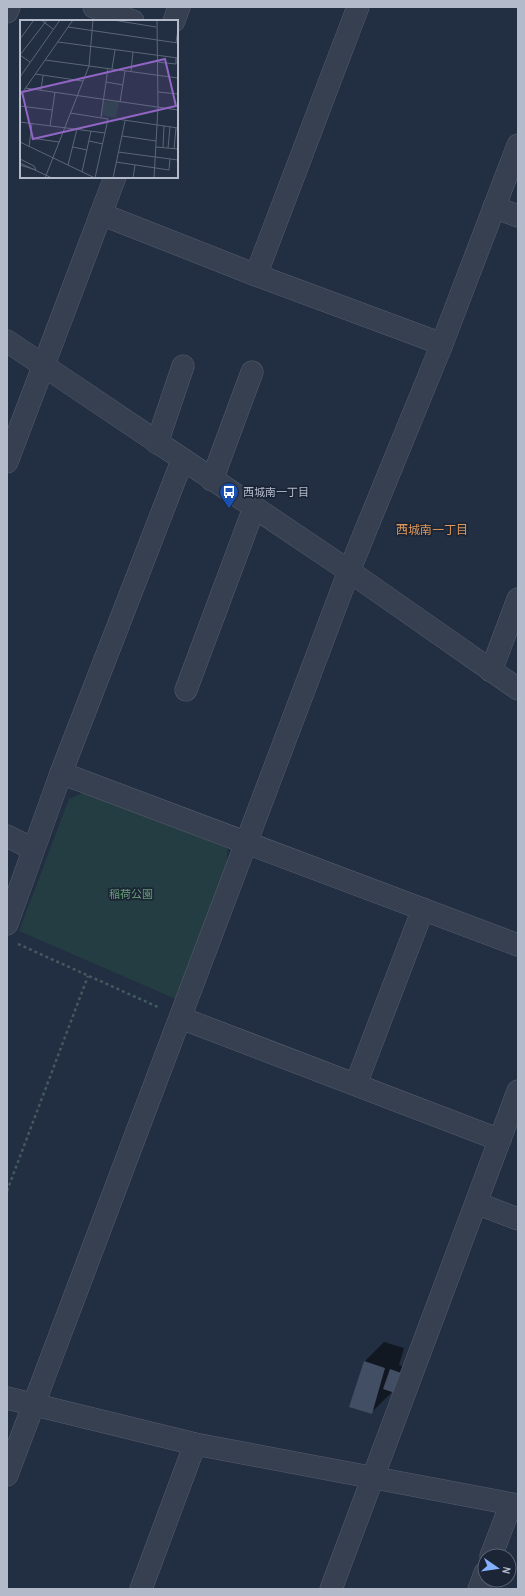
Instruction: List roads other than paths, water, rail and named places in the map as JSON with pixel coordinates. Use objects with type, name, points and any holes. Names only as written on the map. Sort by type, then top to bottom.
[{"type":"street","points":[[7,12],[9,7]]},
{"type":"street","points":[[94,7],[129,20]]},
{"type":"street","points":[[174,20],[179,7]]},
{"type":"street","points":[[256,275],[358,7]]},
{"type":"street","points":[[7,1475],[349,571],[442,344],[518,145]]},
{"type":"street","points":[[7,462],[115,178]]},
{"type":"street","points":[[494,207],[518,216]]},
{"type":"street","points":[[101,214],[256,275],[442,344]]},
{"type":"street","points":[[7,341],[182,461],[349,571],[518,689]]},
{"type":"street","points":[[157,443],[183,366]]},
{"type":"street","points":[[212,480],[252,372]]},
{"type":"street","points":[[10,933],[33,849],[182,461]]},
{"type":"street","points":[[186,690],[254,508]]},
{"type":"street","points":[[491,670],[518,599]]},
{"type":"street","points":[[61,773],[518,945]]},
{"type":"street","points":[[7,836],[33,849]]},
{"type":"street","points":[[356,1084],[424,910]]},
{"type":"street","points":[[181,1018],[500,1140]]},
{"type":"street","points":[[331,1589],[518,1091]]},
{"type":"street","points":[[476,1203],[518,1219]]},
{"type":"street","points":[[7,1398],[195,1444],[374,1477],[514,1505],[495,1548]]},
{"type":"street","points":[[140,1589],[195,1444]]},
{"type":"place","name":"西城南一丁目","points":[[229,509]]},
{"type":"district","name":"西城南一丁目","points":[[432,530]]},
{"type":"park label","name":"稲荷公園","points":[[131,894]]}]
